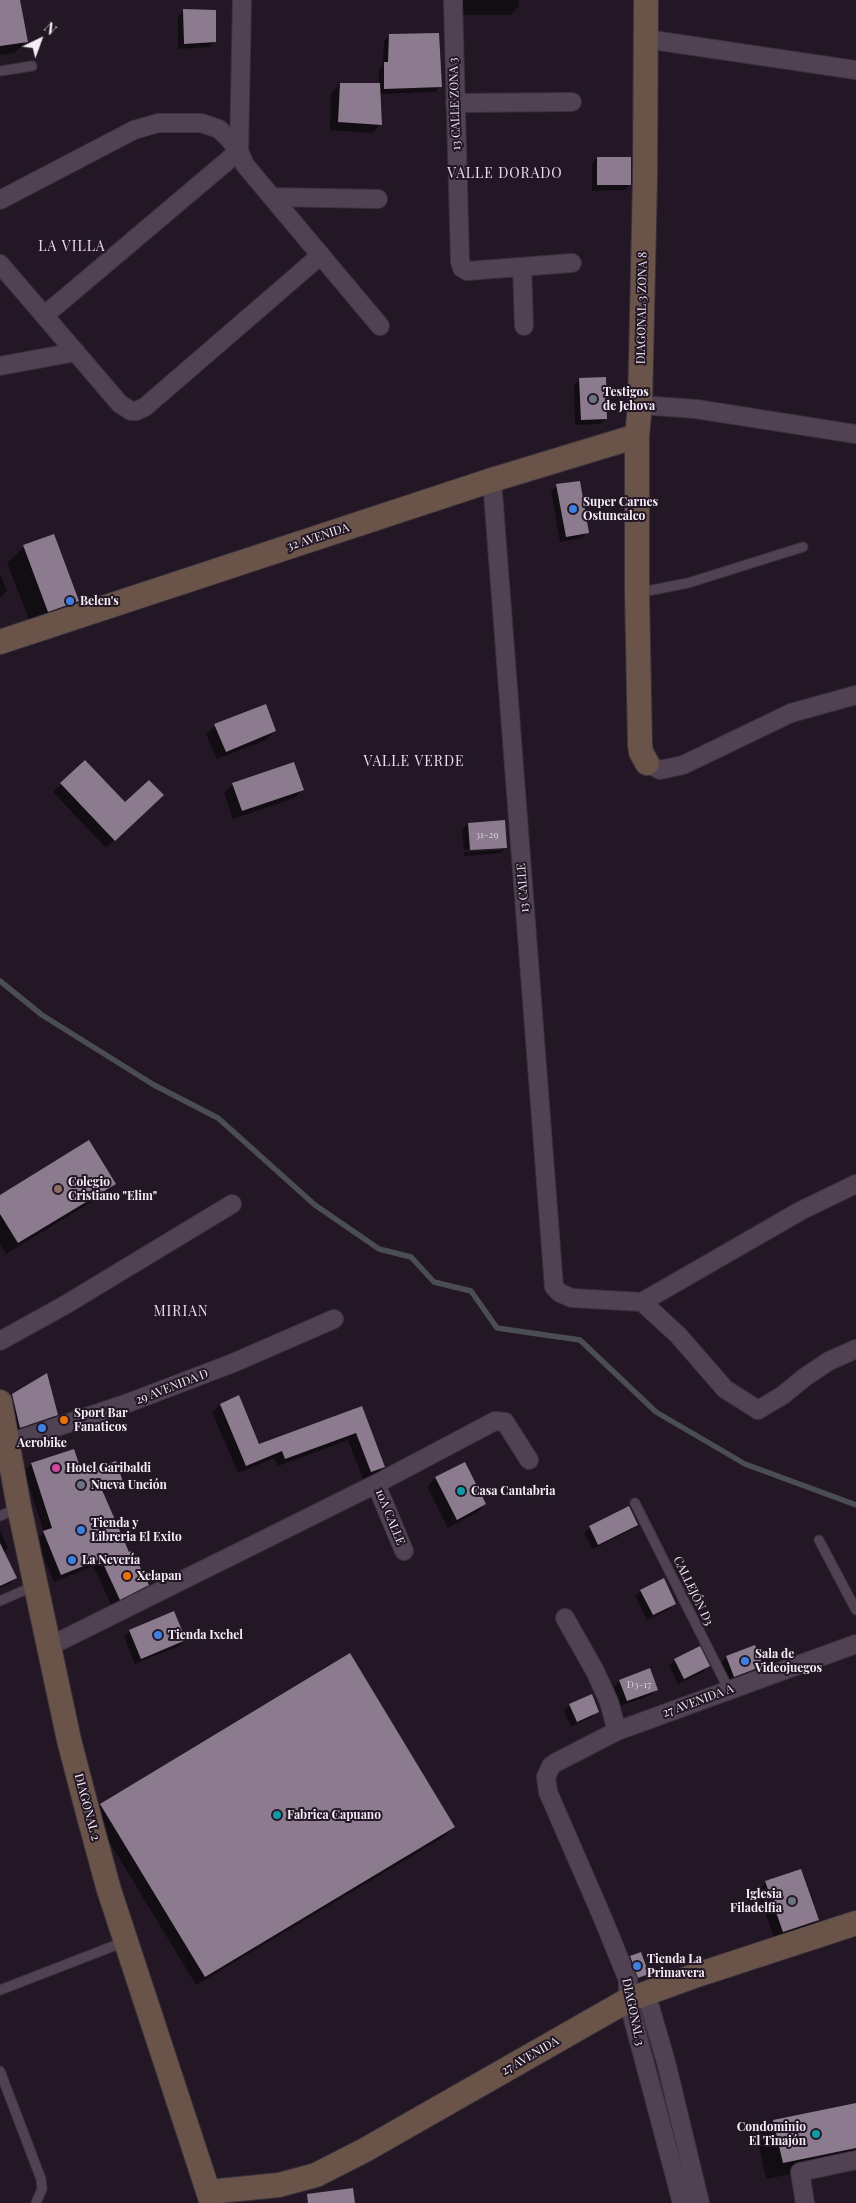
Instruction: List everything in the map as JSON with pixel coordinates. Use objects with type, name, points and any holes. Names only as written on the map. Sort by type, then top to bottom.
[{"type":"street","points":[[242,0],[240,151],[245,165],[380,326]]},
{"type":"street","name":"13 CALLE ZONA 3","points":[[453,0],[460,261],[462,268],[467,271],[522,267]]},
{"type":"street","name":"DIAGONAL 3 ZONA 8","points":[[646,0],[640,405],[637,436],[637,593],[640,745],[641,752],[647,763]]},
{"type":"street","points":[[646,40],[856,70]]},
{"type":"street","points":[[455,103],[572,102]]},
{"type":"street","points":[[0,200],[134,130],[158,123],[201,123],[219,129],[240,151]]},
{"type":"street","points":[[45,316],[240,151]]},
{"type":"street","points":[[272,197],[378,199]]},
{"type":"street","points":[[0,264],[125,408],[131,411],[141,409],[320,255]]},
{"type":"street","points":[[524,326],[522,267],[572,263]]},
{"type":"street","points":[[0,366],[76,352]]},
{"type":"street","points":[[640,405],[696,409],[856,434]]},
{"type":"street","name":"32 AVENIDA","points":[[0,642],[492,480],[637,436]]},
{"type":"street","name":"13 CALLE","points":[[492,480],[552,1281],[554,1288],[572,1298],[642,1302]]},
{"type":"street","points":[[647,763],[660,770],[672,768],[706,754],[790,713],[856,695]]},
{"type":"street","points":[[856,1184],[802,1210],[642,1302],[678,1335],[719,1383],[758,1410],[783,1395],[829,1361],[856,1349]]},
{"type":"street","points":[[0,1341],[65,1305],[232,1204]]},
{"type":"street","name":"29 AVENIDA D","points":[[5,1454],[233,1363],[334,1320]]},
{"type":"street","name":"DIAGONAL 2","points":[[0,1402],[10,1512],[36,1584],[69,1740],[88,1813],[126,1940],[210,2198]]},
{"type":"street","points":[[50,1646],[376,1484],[494,1421],[502,1420],[506,1424],[529,1460]]},
{"type":"street","name":"10A CALLE","points":[[376,1484],[404,1551]]},
{"type":"street","points":[[565,1618],[595,1671],[609,1702],[617,1731]]},
{"type":"street","name":"27 AVENIDA A","points":[[548,1771],[555,1763],[617,1731],[856,1644]]},
{"type":"street","name":"DIAGONAL 3","points":[[548,1771],[546,1784],[548,1792],[628,1980],[666,2062],[700,2203]]},
{"type":"street","name":"27 AVENIDA","points":[[210,2198],[279,2185],[316,2175],[365,2150],[637,1997],[856,1923]]},
{"type":"street","name":"DIAGONAL 3","points":[[637,1997],[682,2203]]},
{"type":"street","points":[[805,2203],[800,2172],[856,2160]]},
{"type":"lane","points":[[0,71],[32,66]]},
{"type":"lane","points":[[637,593],[674,587],[803,547]]},
{"type":"lane","name":"CALLEJÓN D3","points":[[635,1503],[729,1690]]},
{"type":"lane","points":[[819,1540],[856,1610]]},
{"type":"lane","points":[[0,1601],[36,1584]]},
{"type":"lane","points":[[0,1990],[126,1940]]},
{"type":"lane","points":[[0,2071],[40,2179],[42,2189],[36,2203]]},
{"type":"building","points":[[0,0],[20,0],[28,42],[0,46]]},
{"type":"building","points":[[183,9],[216,10],[216,42],[184,44]]},
{"type":"building","points":[[439,33],[442,87],[384,89],[384,62],[388,62],[389,34]]},
{"type":"building","points":[[340,83],[380,83],[382,125],[338,122]]},
{"type":"building","points":[[597,157],[631,157],[631,185],[597,185]]},
{"type":"building","name":"Testigos de Jehova","points":[[606,377],[607,419],[581,420],[579,378]]},
{"type":"building","name":"Super Carnes Ostuncalco","points":[[580,481],[589,533],[566,537],[556,484]]},
{"type":"building","points":[[54,534],[79,601],[48,612],[23,545]]},
{"type":"building","points":[[266,704],[276,731],[226,752],[214,724]]},
{"type":"building","points":[[85,760],[125,802],[149,780],[164,795],[115,841],[60,783]]},
{"type":"building","points":[[294,762],[304,790],[242,811],[232,783]]},
{"type":"building","points":[[505,820],[507,848],[470,850],[468,823]]},
{"type":"building","name":"Colegio Cristiano \"Elim\"","points":[[89,1140],[116,1184],[18,1243],[0,1214],[0,1195]]},
{"type":"building","points":[[47,1373],[58,1415],[20,1428],[12,1394]]},
{"type":"building","points":[[239,1395],[259,1444],[362,1406],[385,1467],[371,1472],[356,1433],[285,1459],[282,1451],[246,1466],[220,1404]]},
{"type":"building","points":[[74,1449],[82,1473],[116,1461],[123,1482],[102,1490],[129,1552],[132,1551],[149,1585],[120,1600],[101,1559],[61,1575],[43,1531],[52,1528],[31,1463]]},
{"type":"building","name":"Casa Cantabria","points":[[465,1462],[486,1504],[457,1520],[435,1477]]},
{"type":"building","points":[[629,1506],[638,1525],[598,1545],[589,1526]]},
{"type":"building","points":[[0,1543],[17,1578],[0,1586]]},
{"type":"building","points":[[664,1578],[676,1604],[653,1615],[640,1590]]},
{"type":"building","name":"Tienda Ixchel","points":[[174,1611],[186,1640],[141,1659],[129,1630]]},
{"type":"building","name":"Sala de Videojuegos","points":[[755,1645],[763,1666],[734,1677],[726,1656]]},
{"type":"building","points":[[700,1646],[710,1666],[684,1679],[674,1659]]},
{"type":"building","name":"Fabrica Capuano","points":[[350,1653],[455,1827],[205,1977],[100,1804]]},
{"type":"building","points":[[650,1668],[658,1690],[627,1701],[619,1680]]},
{"type":"building","points":[[592,1694],[599,1712],[577,1722],[569,1704]]},
{"type":"building","name":"Iglesia Filadelfia","points":[[801,1869],[819,1920],[783,1932],[765,1881]]},
{"type":"building","name":"Tienda La Primavera","points":[[641,1952],[649,1974],[638,1978],[630,1956]]},
{"type":"building","name":"Condominio El Tinajón","points":[[856,2103],[856,2148],[783,2163],[773,2120]]},
{"type":"building","points":[[353,2188],[355,2203],[308,2203],[307,2194]]},
{"type":"waterway","points":[[0,981],[42,1015],[154,1085],[218,1118],[315,1205],[379,1249],[411,1257],[434,1282],[471,1291],[497,1328],[580,1340],[656,1412],[745,1464],[856,1505]]},
{"type":"place","name":"Testigos de Jehova","points":[[593,399]]},
{"type":"place","name":"Super Carnes Ostuncalco","points":[[573,509]]},
{"type":"place","name":"Belen's","points":[[70,601]]},
{"type":"place","name":"Colegio Cristiano \"Elim\"","points":[[58,1189]]},
{"type":"place","name":"Sport Bar Fanaticos","points":[[64,1420]]},
{"type":"place","name":"Aerobike","points":[[42,1428]]},
{"type":"place","name":"Hotel Garibaldi","points":[[56,1468]]},
{"type":"place","name":"Nueva Unción","points":[[81,1485]]},
{"type":"place","name":"Casa Cantabria","points":[[461,1491]]},
{"type":"place","name":"Tienda y Libreria El Exito","points":[[81,1530]]},
{"type":"place","name":"La Nevería","points":[[72,1560]]},
{"type":"place","name":"Xelapan","points":[[127,1576]]},
{"type":"place","name":"Tienda Ixchel","points":[[158,1635]]},
{"type":"place","name":"Sala de Videojuegos","points":[[745,1661]]},
{"type":"place","name":"Fabrica Capuano","points":[[277,1815]]},
{"type":"place","name":"Iglesia Filadelfia","points":[[792,1901]]},
{"type":"place","name":"Tienda La Primavera","points":[[637,1966]]},
{"type":"place","name":"Condominio El Tinajón","points":[[816,2134]]},
{"type":"district","name":"VALLE DORADO","points":[[505,174]]},
{"type":"district","name":"LA VILLA","points":[[72,247]]},
{"type":"district","name":"VALLE VERDE","points":[[414,762]]},
{"type":"district","name":"MIRIAN","points":[[181,1312]]}]
